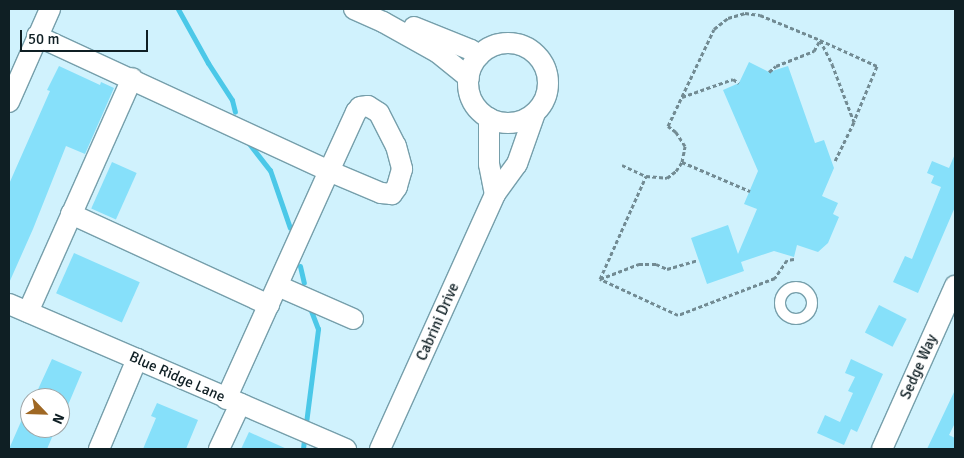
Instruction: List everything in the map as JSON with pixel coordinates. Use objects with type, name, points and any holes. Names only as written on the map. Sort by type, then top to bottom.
[{"type":"street","points":[[9,102],[50,9]]},
{"type":"street","points":[[354,9],[383,22],[437,52],[468,78]]},
{"type":"street","points":[[383,22],[403,23],[471,50],[479,56]]},
{"type":"street","points":[[37,36],[132,78],[329,171],[269,305],[233,402],[219,449]]},
{"type":"street","points":[[512,43],[524,46],[535,53],[543,64],[548,76],[548,90],[543,103],[535,113],[525,120],[513,123],[500,123],[479,111],[472,101],[468,78],[472,66],[479,56],[488,48],[512,43]]},
{"type":"street","points":[[28,312],[132,78]]},
{"type":"street","name":"Cabrini Drive","points":[[380,449],[495,194],[516,164],[535,113]]},
{"type":"street","points":[[489,118],[489,164],[495,194]]},
{"type":"street","points":[[72,214],[269,305]]},
{"type":"street","points":[[278,286],[353,319]]},
{"type":"street","name":"Sedge Way","points":[[882,449],[955,286]]},
{"type":"street","name":"Blue Ridge Lane","points":[[9,304],[346,449]]},
{"type":"street","points":[[99,449],[137,359]]},
{"type":"path","points":[[622,165],[646,176],[667,178],[676,171],[682,162],[685,146],[676,132],[668,126],[714,29],[728,18],[745,13],[760,15],[877,66],[836,161]]},
{"type":"path","points":[[769,72],[776,66],[814,51],[820,40]]},
{"type":"path","points":[[820,40],[832,64],[854,122]]},
{"type":"path","points":[[681,97],[733,79],[739,83]]},
{"type":"path","points":[[682,162],[750,191]]},
{"type":"path","points":[[600,279],[646,176]]},
{"type":"path","points":[[600,279],[678,315],[775,278],[787,260],[794,259]]},
{"type":"path","points":[[600,279],[639,264],[656,264],[667,269],[698,260]]},
{"type":"building","points":[[749,62],[769,72],[788,66],[815,143],[824,140],[834,168],[822,196],[838,203],[833,214],[839,217],[828,243],[818,252],[797,245],[794,257],[774,251],[741,262],[744,271],[707,284],[691,238],[728,225],[738,254],[757,209],[744,204],[758,171],[723,90],[739,83]]},
{"type":"building","points":[[59,66],[100,85],[101,82],[114,88],[85,154],[66,146],[9,283],[9,184],[50,91],[47,90]]},
{"type":"building","points":[[955,154],[955,207],[918,293],[893,282],[905,256],[912,259],[941,187],[931,183],[934,176],[927,173],[932,161],[949,168]]},
{"type":"building","points":[[112,162],[137,173],[116,220],[91,209]]},
{"type":"building","points":[[74,253],[140,282],[122,322],[56,293]]},
{"type":"building","points":[[879,305],[907,319],[893,347],[865,333]]},
{"type":"building","points":[[52,359],[82,372],[70,400],[70,388],[39,388]]},
{"type":"building","points":[[851,359],[883,374],[857,432],[851,429],[844,445],[817,433],[825,415],[840,422],[853,393],[848,391],[855,377],[845,373]]},
{"type":"building","points":[[955,390],[955,423],[949,435],[955,438],[955,449],[927,449]]},
{"type":"building","points":[[157,403],[198,420],[186,449],[143,449],[156,418],[151,416]]},
{"type":"building","points":[[20,424],[20,438],[52,438],[47,449],[9,449]]},
{"type":"building","points":[[249,432],[287,449],[241,449]]},
{"type":"waterway","points":[[178,9],[208,63],[232,100],[235,112]]},
{"type":"waterway","points":[[247,141],[270,170],[290,228]]},
{"type":"waterway","points":[[300,266],[304,283]]},
{"type":"waterway","points":[[306,423],[318,329],[310,308]]},
{"type":"waterway","points":[[303,449],[304,440]]}]
